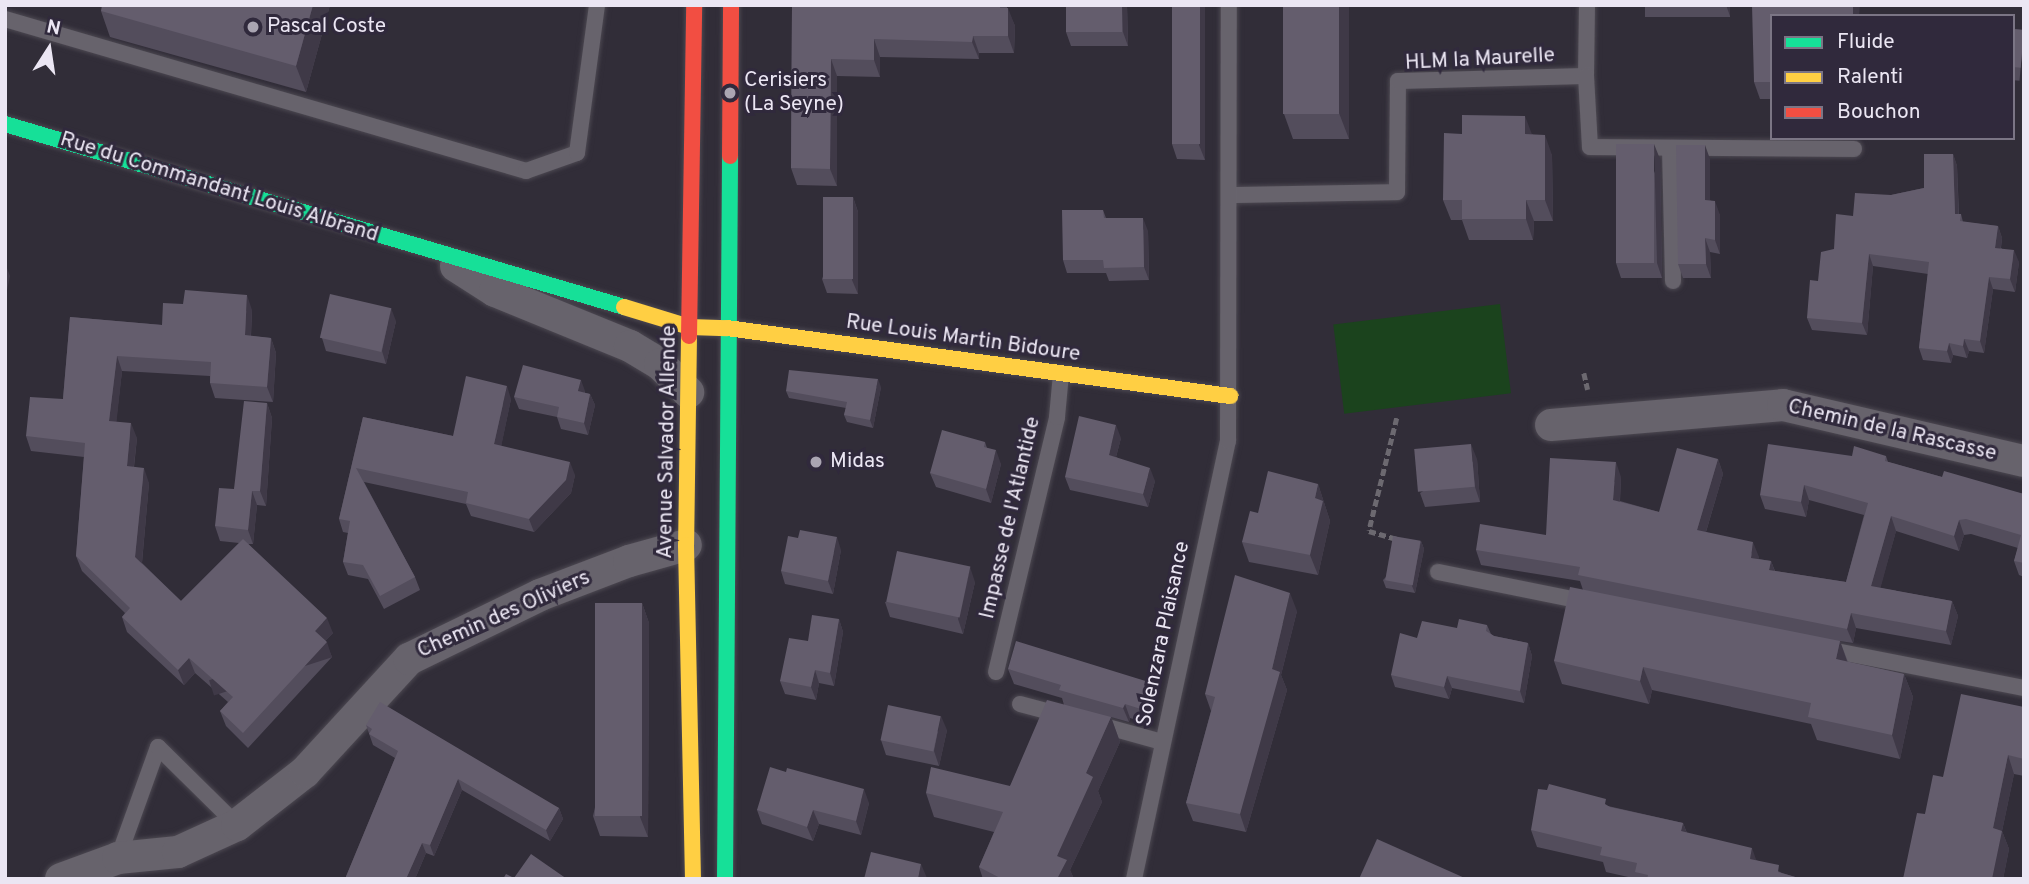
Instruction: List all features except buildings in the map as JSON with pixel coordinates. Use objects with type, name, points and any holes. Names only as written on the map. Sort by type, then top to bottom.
[{"type":"main road","name":"Avenue Salvador Allende","points":[[693,879],[686,545],[694,5]]},
{"type":"main road","points":[[725,879],[727,328],[732,5]]},
{"type":"main road","name":"Rue du Commandant Louis Albrand","points":[[5,124],[690,327]]},
{"type":"main road","name":"Rue Louis Martin Bidoure","points":[[690,327],[727,328],[1230,396]]},
{"type":"street","name":"Rue du Commandant Louis Albrand","points":[[433,253],[495,290],[630,345],[660,363],[688,392]]},
{"type":"street","name":"Chemin de la Rascasse","points":[[1551,425],[1783,405],[2024,461]]},
{"type":"street","name":"Chemin des Oliviers","points":[[61,879],[118,858],[178,852],[237,825],[306,772],[409,659],[540,594],[629,561],[686,545]]},
{"type":"lane","points":[[5,19],[526,171],[577,153],[597,5]]},
{"type":"lane","points":[[1229,5],[1230,396]]},
{"type":"lane","name":"HLM la Maurelle","points":[[1587,5],[1586,76],[1590,147],[1854,149]]},
{"type":"lane","name":"HLM la Maurelle","points":[[1230,195],[1397,192],[1398,81],[1586,76]]},
{"type":"lane","points":[[1670,148],[1673,281]]},
{"type":"lane","name":"Impasse de l'Atlantide","points":[[996,672],[1057,418],[1061,373]]},
{"type":"lane","name":"Solenzara Plaisance","points":[[1134,879],[1228,441],[1230,396]]},
{"type":"lane","points":[[1438,572],[1602,604]]},
{"type":"lane","points":[[1806,645],[2024,688]]},
{"type":"lane","points":[[1020,704],[1162,742]]},
{"type":"lane","points":[[118,858],[158,747],[237,825]]},
{"type":"path","points":[[1397,418],[1369,531],[1435,550],[1438,572]]},
{"type":"green space","points":[[1500,304],[1511,393],[1344,414],[1333,324]]},
{"type":"traffic: fast","points":[[5,124],[624,307]]},
{"type":"traffic: fast","points":[[725,879],[730,156]]},
{"type":"traffic: slow","points":[[624,307],[690,327],[727,328],[1230,396]]},
{"type":"traffic: slow","points":[[689,336],[686,545],[693,879]]},
{"type":"traffic: jam","points":[[689,336],[694,5]]},
{"type":"traffic: jam","points":[[730,156],[731,5]]},
{"type":"place","name":"Pascal Coste","points":[[253,27]]},
{"type":"place","name":"Cerisiers (La Seyne)","points":[[730,93]]},
{"type":"place","name":"Midas","points":[[816,462]]}]
